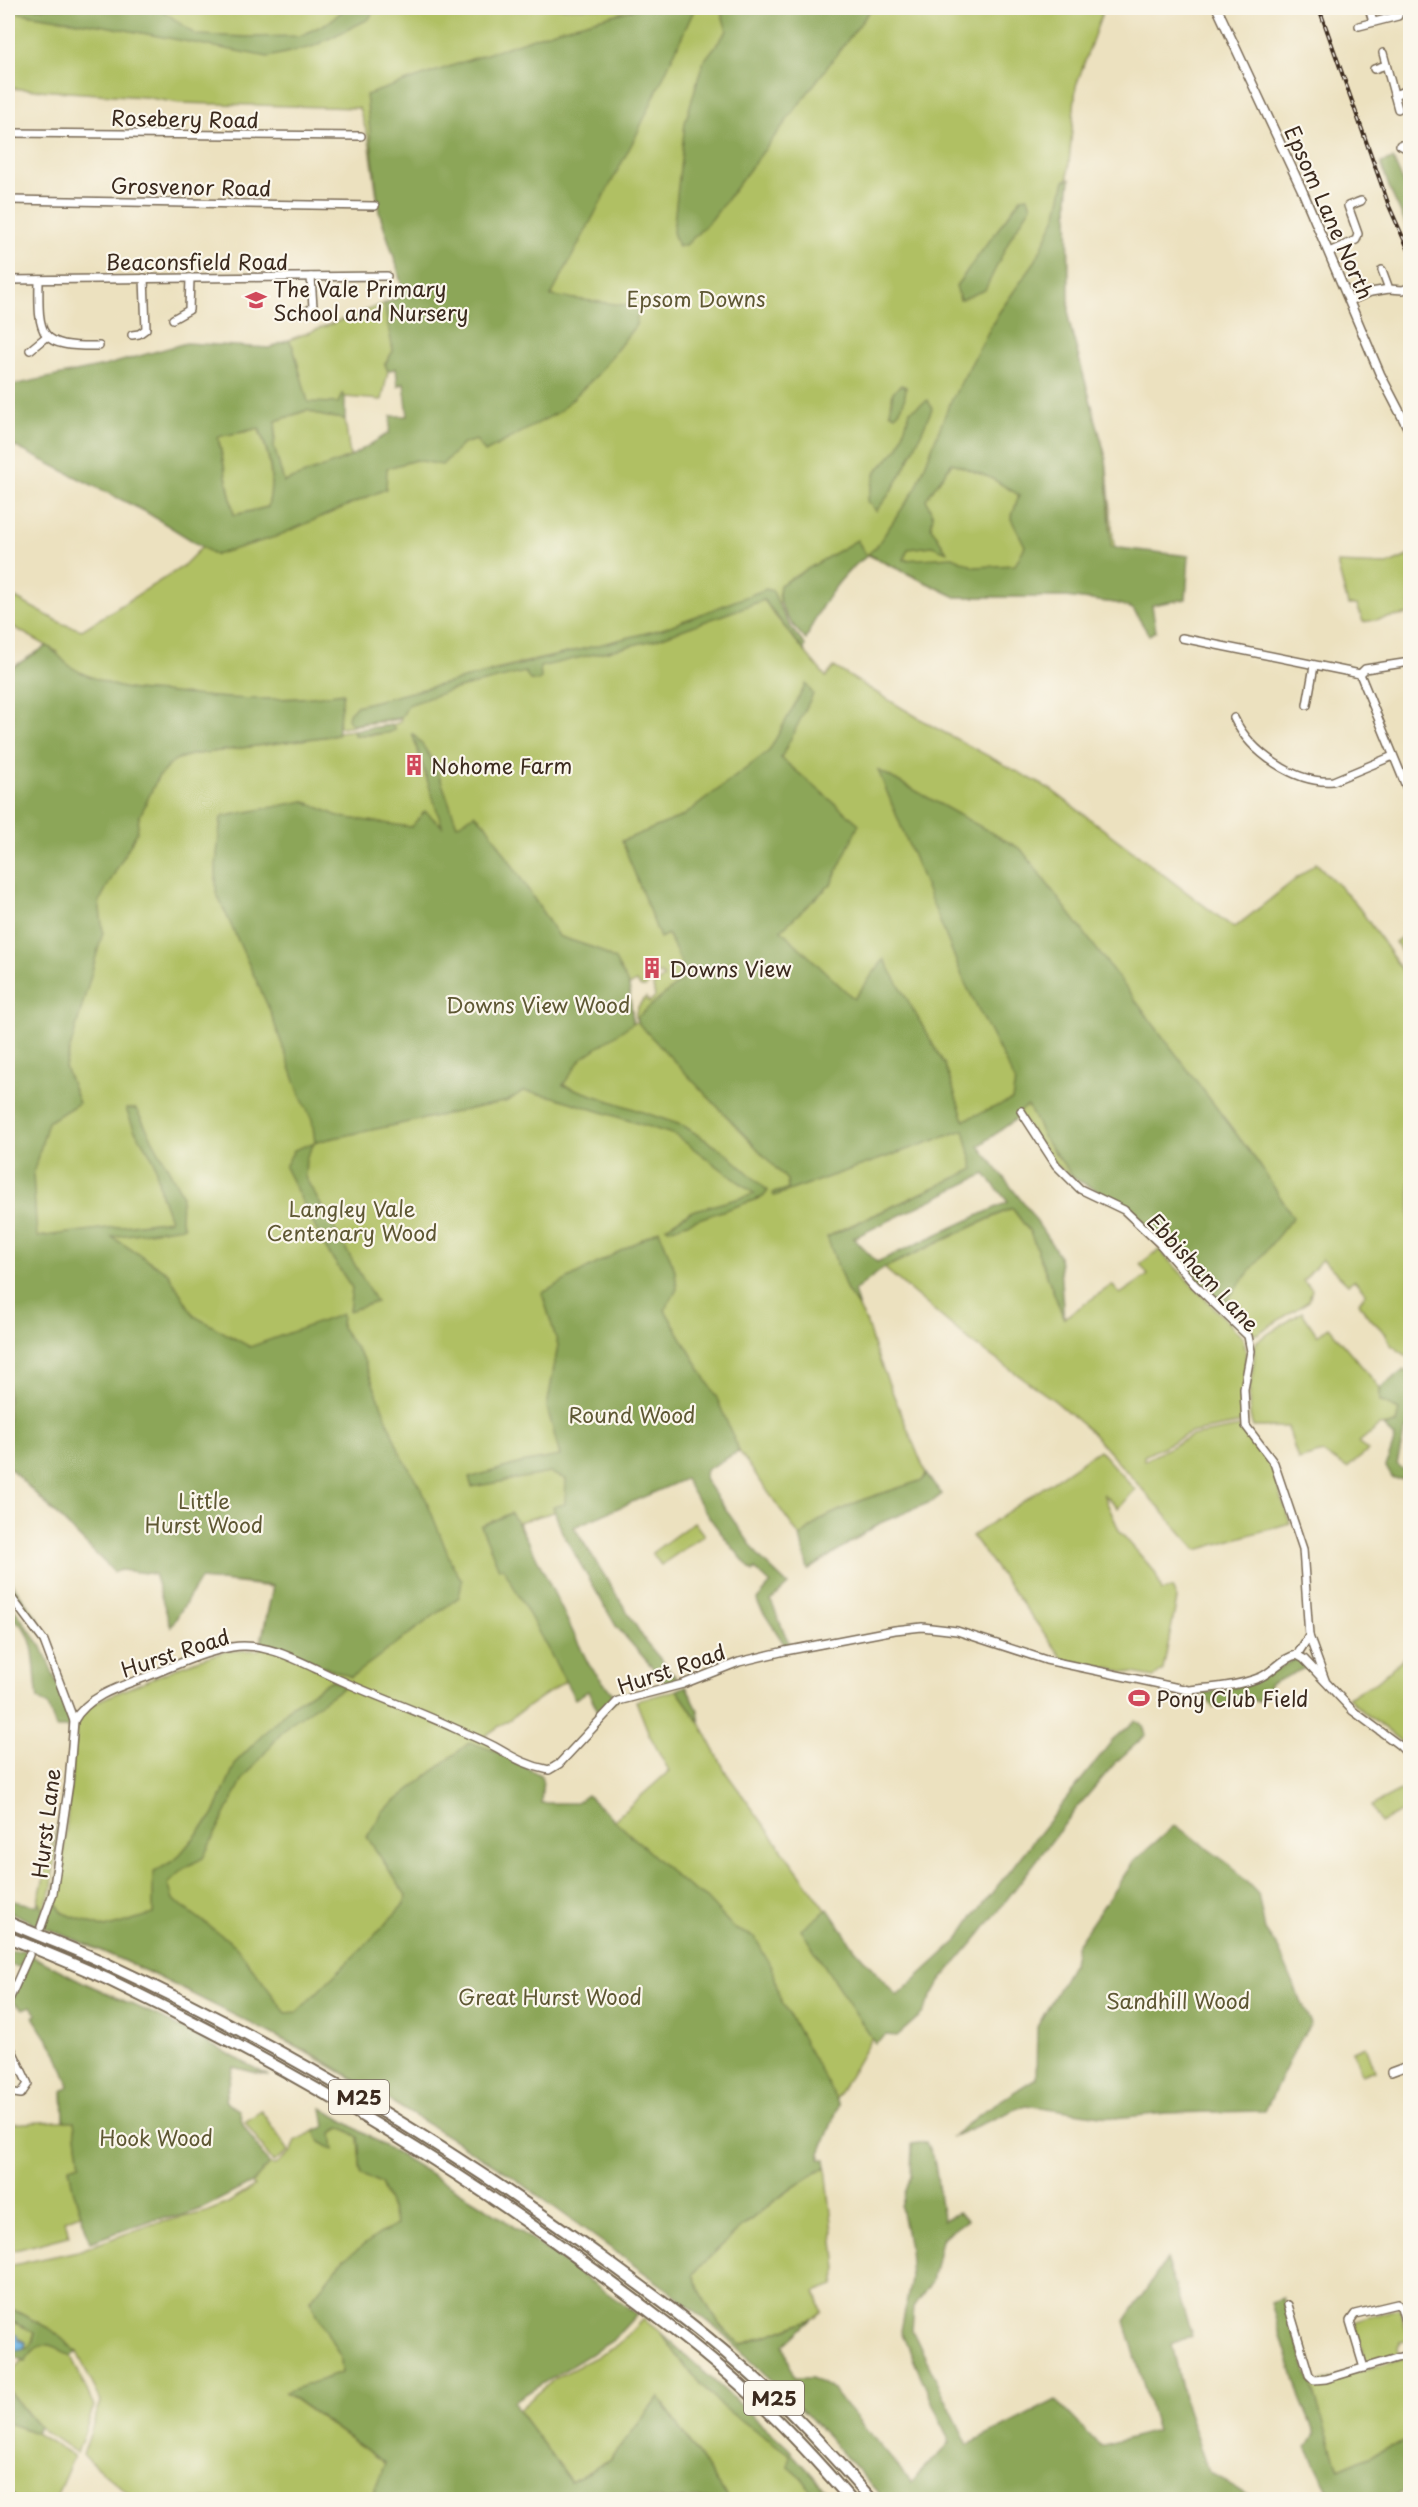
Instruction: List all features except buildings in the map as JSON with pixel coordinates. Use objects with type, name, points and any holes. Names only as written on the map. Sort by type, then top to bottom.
[{"type":"highway","name":"M25","points":[[8,1922],[110,1965],[207,2014],[318,2073],[421,2134],[668,2306],[731,2357],[828,2451],[872,2499]]},
{"type":"highway","name":"M25","points":[[8,1937],[105,1978],[214,2033],[314,2087],[452,2171],[539,2229],[633,2299],[730,2376],[817,2461],[852,2499]]},
{"type":"main road","name":"Epsom Lane North","points":[[1217,8],[1329,252],[1380,374],[1410,428]]},
{"type":"street","points":[[1369,8],[1373,22]]},
{"type":"street","points":[[1359,26],[1398,16],[1400,8]]},
{"type":"street","points":[[1383,53],[1398,109]]},
{"type":"street","points":[[1374,69],[1386,65]]},
{"type":"street","points":[[1394,95],[1410,89]]},
{"type":"street","name":"Rosebery Road","points":[[8,133],[362,136]]},
{"type":"street","points":[[1400,145],[1410,150]]},
{"type":"street","name":"Grosvenor Road","points":[[8,200],[375,206]]},
{"type":"street","points":[[1329,252],[1356,240],[1358,234],[1348,206],[1360,201]]},
{"type":"street","points":[[1382,270],[1389,289]]},
{"type":"street","name":"Beaconsfield Road","points":[[8,280],[387,276]]},
{"type":"street","points":[[295,314],[308,311],[313,307],[311,277]]},
{"type":"street","points":[[132,335],[139,334],[146,329],[144,278]]},
{"type":"street","points":[[177,317],[193,311],[190,278]]},
{"type":"street","points":[[39,280],[40,322],[47,336],[62,346],[99,346]]},
{"type":"street","points":[[1350,301],[1371,292],[1389,289],[1403,290],[1410,287]]},
{"type":"street","points":[[30,350],[47,336]]},
{"type":"street","points":[[1182,638],[1360,674]]},
{"type":"street","points":[[1360,674],[1365,669],[1410,663]]},
{"type":"street","points":[[1307,705],[1314,666]]},
{"type":"street","points":[[1360,674],[1410,796]]},
{"type":"street","points":[[1234,717],[1245,735],[1269,758],[1302,778],[1322,782],[1333,781],[1393,756]]},
{"type":"street","name":"Ebbisham Lane","points":[[1021,1111],[1056,1165],[1080,1190],[1124,1210],[1159,1243],[1195,1285],[1248,1336],[1251,1351],[1244,1389],[1246,1426],[1274,1463],[1303,1549],[1309,1636],[1325,1680]]},
{"type":"street","points":[[8,1593],[44,1641],[75,1721]]},
{"type":"street","name":"Hurst Road","points":[[85,1705],[119,1688],[188,1661],[233,1647],[255,1648],[285,1655],[341,1681],[420,1712],[498,1748],[530,1766],[549,1770],[559,1764],[618,1701],[683,1684],[739,1662],[895,1630],[922,1627],[957,1631],[1046,1660],[1188,1690],[1260,1677],[1290,1656],[1300,1657]]},
{"type":"street","points":[[1300,1657],[1309,1636]]},
{"type":"street","points":[[1300,1657],[1312,1648]]},
{"type":"street","name":"Ebbisham Lane","points":[[1300,1657],[1353,1711],[1399,1744],[1410,1756]]},
{"type":"street","points":[[69,1703],[76,1707],[85,1705]]},
{"type":"street","points":[[75,1721],[85,1705]]},
{"type":"street","name":"Hurst Lane","points":[[41,1927],[53,1893],[69,1783],[75,1721]]},
{"type":"street","points":[[8,2002],[29,1955]]},
{"type":"street","points":[[8,2043],[28,2084],[21,2094],[8,2092]]},
{"type":"street","points":[[1391,2072],[1410,2065]]},
{"type":"street","points":[[1364,2368],[1350,2321],[1355,2314],[1397,2304],[1401,2307],[1410,2339]]},
{"type":"street","points":[[1288,2305],[1309,2375],[1314,2380],[1326,2379],[1410,2354]]},
{"type":"street","points":[[8,2492],[13,2499]]},
{"type":"green space","name":"Langley Vale Centenary Wood","points":[[8,8],[1104,8],[1076,86],[1068,174],[1069,322],[1106,458],[1118,569],[1116,603],[1066,597],[956,597],[867,556],[857,541],[773,608],[765,601],[826,677],[834,667],[932,726],[1050,789],[1234,928],[1316,863],[1355,902],[1410,982],[1410,1358],[1391,1345],[1386,1334],[1366,1314],[1359,1302],[1366,1293],[1354,1280],[1348,1284],[1322,1259],[1303,1281],[1312,1289],[1309,1301],[1257,1334],[1248,1333],[1159,1238],[1119,1201],[1075,1179],[1056,1165],[1020,1116],[979,1146],[975,1169],[834,1233],[847,1291],[867,1324],[875,1350],[926,1474],[923,1480],[862,1500],[821,1519],[800,1537],[739,1451],[705,1470],[518,1522],[589,1665],[485,1736],[499,1753],[540,1775],[543,1779],[519,1800],[523,1806],[614,1820],[669,1771],[649,1734],[636,1701],[677,1690],[700,1723],[727,1774],[854,1948],[896,1996],[835,2101],[839,2105],[820,2152],[820,2160],[660,2284],[521,2182],[335,2068],[161,1978],[43,1927],[52,1902],[63,1851],[78,1720],[85,1708],[194,1661],[226,1651],[259,1650],[273,1587],[188,1577],[130,1552],[114,1572],[8,1466],[8,670],[58,652],[8,624],[8,594],[63,624],[82,630],[182,567],[202,547],[206,549],[387,468],[416,460],[404,383],[398,386],[396,368],[385,364],[388,371],[382,400],[345,397],[342,394],[339,403],[308,403],[293,347],[289,340],[404,296],[379,211],[369,140],[359,108],[179,103],[144,97],[8,88]],"holes":[[[592,648],[418,695],[508,666]],[[401,719],[400,722],[392,725],[395,730],[374,735],[355,735],[353,730],[338,732],[337,735],[190,755],[178,759],[192,747]],[[657,972],[659,975],[662,974],[664,978],[653,986],[655,997],[649,1002],[646,997],[641,1002],[636,1012],[637,1022],[633,1023],[629,986],[636,982],[641,987],[646,987]]]},
{"type":"green space","points":[[15,8],[159,8],[196,35],[250,37],[300,36],[329,22],[346,8],[375,8],[369,19],[312,47],[268,57],[105,26],[19,13]]},
{"type":"green space","points":[[639,8],[695,8],[636,136],[551,296],[639,307],[636,325],[597,375],[559,412],[485,452],[476,440],[463,444],[442,465],[416,460],[387,468],[386,489],[275,537],[215,555],[146,512],[8,443],[8,386],[104,366],[186,343],[269,348],[289,340],[308,402],[338,403],[342,394],[345,397],[345,419],[323,416],[307,410],[276,421],[274,447],[284,482],[350,457],[389,433],[391,416],[408,416],[404,383],[398,386],[396,368],[388,371],[385,364],[393,351],[384,304],[404,295],[379,211],[366,95],[560,29]],"holes":[[[259,428],[269,457],[271,477],[268,507],[234,515],[218,437]]]},
{"type":"green space","points":[[720,8],[872,8],[712,219],[687,244],[678,247],[673,232],[685,123],[703,62],[727,31]]},
{"type":"green space","points":[[1393,159],[1410,199],[1410,233],[1390,190],[1381,163]]},
{"type":"green space","points":[[1070,179],[1068,199],[1069,322],[1106,458],[1111,547],[1189,556],[1186,599],[1152,605],[1156,631],[1149,635],[1133,609],[1116,603],[1066,597],[956,597],[868,554],[876,547],[916,488],[949,405],[998,314],[1036,260],[1057,214],[1065,180]],"holes":[[[952,463],[991,478],[1019,495],[1011,519],[1025,546],[1015,565],[974,567],[953,557],[904,560],[908,549],[932,546],[947,552],[931,527],[933,516],[926,499]]]},
{"type":"green space","points":[[1028,197],[1031,206],[1011,237],[985,290],[960,300],[956,286],[1021,198]]},
{"type":"green space","points":[[901,385],[906,387],[904,399],[900,410],[895,415],[890,412],[893,392]]},
{"type":"green space","points":[[928,400],[932,409],[914,449],[901,475],[876,511],[867,501],[876,472],[899,447],[910,411]]},
{"type":"green space","points":[[308,410],[323,416],[345,419],[350,457],[284,483],[274,447],[276,421]]},
{"type":"green space","points":[[258,428],[266,447],[270,467],[271,487],[268,507],[234,515],[218,436]]},
{"type":"green space","points":[[857,540],[867,556],[848,572],[830,594],[806,640],[790,622],[782,608],[780,585]]},
{"type":"green space","points":[[1410,555],[1410,614],[1363,622],[1357,605],[1348,605],[1337,563],[1387,565]]},
{"type":"green space","points":[[766,589],[773,591],[786,620],[805,645],[804,651],[764,600],[654,640],[540,667],[541,678],[538,681],[530,680],[525,672],[451,690],[408,705],[401,718],[352,724],[348,720],[349,713],[356,706],[662,629]]},
{"type":"green space","name":"Little Hurst Wood","points":[[47,646],[81,672],[132,690],[254,699],[298,698],[343,693],[337,735],[190,755],[175,760],[158,777],[139,818],[137,832],[99,902],[103,932],[65,1067],[79,1103],[48,1122],[33,1174],[37,1237],[170,1220],[161,1195],[154,1160],[134,1129],[126,1109],[136,1109],[182,1194],[181,1221],[184,1227],[112,1237],[168,1273],[194,1316],[250,1347],[342,1314],[341,1327],[364,1360],[400,1453],[423,1492],[451,1562],[462,1581],[459,1597],[351,1677],[283,1651],[261,1646],[273,1586],[200,1579],[171,1627],[154,1574],[121,1570],[114,1572],[8,1466],[8,670]]},
{"type":"green space","points":[[806,684],[813,694],[781,758],[859,824],[831,884],[781,930],[854,999],[884,959],[945,1065],[964,1120],[1012,1100],[1015,1081],[965,983],[878,770],[1021,849],[1259,1164],[1293,1217],[1222,1306],[1159,1238],[1119,1201],[1075,1179],[1045,1140],[1028,1106],[1019,1112],[1020,1116],[979,1146],[1028,1209],[1059,1255],[1064,1319],[1030,1232],[1012,1208],[884,1268],[854,1291],[859,1308],[847,1291],[827,1237],[974,1169],[964,1130],[774,1196],[773,1193],[788,1189],[787,1180],[637,1022],[637,1017],[687,976],[668,934],[660,938],[622,841],[683,816],[769,751]],"holes":[[[985,1174],[1008,1202],[877,1262],[853,1238]]]},
{"type":"green space","points":[[392,725],[395,730],[388,733],[354,735],[353,730]]},
{"type":"green space","name":"Downs View Wood","points":[[412,733],[434,764],[457,825],[475,814],[487,826],[558,936],[597,949],[615,960],[629,986],[633,1023],[581,1059],[563,1085],[684,1126],[726,1153],[768,1191],[763,1197],[670,1229],[666,1227],[692,1211],[755,1194],[675,1135],[554,1097],[523,1091],[508,1101],[315,1142],[312,1120],[300,1095],[270,1011],[216,892],[216,864],[221,817],[304,801],[340,817],[411,827],[425,811],[442,826]]},
{"type":"green space","points":[[1406,934],[1410,941],[1410,965],[1395,942]]},
{"type":"green space","points":[[315,1142],[306,1158],[305,1177],[376,1302],[349,1311],[352,1288],[325,1247],[285,1167],[294,1150]]},
{"type":"green space","points":[[1012,1208],[1030,1232],[1064,1318],[1112,1285],[1120,1294],[1148,1275],[1140,1264],[1159,1250],[1243,1338],[1246,1351],[1242,1423],[1190,1433],[1144,1456],[1144,1461],[1191,1436],[1239,1427],[1271,1464],[1290,1523],[1197,1550],[1090,1431],[1055,1401],[970,1341],[884,1268]]},
{"type":"green space","name":"Round Wood","points":[[659,1230],[675,1270],[677,1289],[665,1310],[716,1396],[739,1451],[706,1470],[704,1479],[760,1558],[788,1585],[771,1601],[790,1646],[786,1647],[758,1604],[757,1600],[771,1584],[755,1569],[753,1572],[708,1516],[685,1479],[574,1527],[646,1642],[679,1681],[668,1685],[616,1626],[562,1532],[553,1507],[565,1504],[566,1479],[550,1473],[472,1487],[469,1478],[521,1463],[560,1456],[547,1407],[558,1345],[542,1293]]},
{"type":"green space","points":[[1302,1312],[1317,1335],[1329,1327],[1380,1388],[1380,1401],[1399,1410],[1396,1424],[1379,1426],[1358,1443],[1368,1451],[1347,1468],[1323,1453],[1298,1460],[1288,1427],[1253,1427],[1249,1402],[1256,1343]]},
{"type":"green space","points":[[1404,1370],[1410,1375],[1410,1421],[1404,1434],[1397,1464],[1410,1475],[1410,1479],[1393,1479],[1386,1467],[1395,1438],[1384,1426],[1396,1424],[1399,1410],[1380,1401],[1380,1388]]},
{"type":"green space","points":[[1099,1450],[1135,1490],[1118,1508],[1103,1494],[1120,1532],[1155,1572],[1162,1591],[1172,1588],[1177,1599],[1163,1670],[1154,1677],[1064,1660],[972,1536]]},
{"type":"green space","points":[[926,1474],[942,1494],[933,1501],[880,1523],[808,1570],[800,1537],[821,1519],[862,1500],[923,1480]]},
{"type":"green space","points":[[511,1513],[535,1554],[589,1665],[617,1699],[600,1715],[588,1691],[575,1699],[503,1567],[499,1569],[481,1526]]},
{"type":"green space","points":[[694,1522],[704,1535],[661,1565],[652,1553]]},
{"type":"green space","points":[[8,1578],[38,1619],[53,1648],[8,1589]]},
{"type":"green space","points":[[8,1601],[42,1647],[70,1715],[70,1728],[56,1728],[48,1706],[38,1699],[31,1642],[23,1627],[11,1617]]},
{"type":"green space","points":[[1410,1652],[1410,1751],[1348,1697],[1375,1683]]},
{"type":"green space","points":[[1296,1658],[1307,1667],[1270,1684],[1259,1701],[1247,1700],[1214,1708],[1203,1694],[1254,1682]]},
{"type":"green space","name":"Great Hurst Wood","points":[[332,1680],[344,1687],[289,1724],[243,1779],[203,1858],[186,1867],[168,1884],[173,1899],[236,1946],[286,2013],[297,2012],[404,1904],[407,1897],[367,1837],[383,1811],[470,1742],[495,1751],[540,1775],[543,1779],[541,1803],[576,1803],[587,1795],[683,1883],[706,1898],[735,1929],[755,1937],[774,1973],[779,1996],[839,2105],[820,2153],[820,2159],[825,2159],[826,2167],[808,2177],[756,2216],[693,2274],[707,2304],[724,2329],[741,2345],[812,2319],[784,2345],[794,2378],[812,2378],[833,2390],[911,2482],[950,2443],[901,2331],[911,2279],[909,2247],[901,2207],[911,2175],[912,2144],[926,2142],[935,2163],[943,2221],[959,2212],[967,2220],[941,2239],[932,2281],[914,2307],[912,2330],[968,2445],[1056,2400],[1100,2446],[1157,2431],[1125,2321],[1166,2260],[1192,2335],[1172,2344],[1186,2407],[1208,2471],[1253,2499],[884,2499],[807,2414],[720,2331],[660,2284],[503,2170],[320,2058],[150,1973],[43,1927],[54,1900],[63,1913],[105,1928],[153,1914],[153,1873],[176,1859],[214,1814],[236,1762],[292,1705]]},
{"type":"green space","points":[[686,1686],[698,1710],[700,1723],[677,1690]]},
{"type":"green space","points":[[1136,1720],[1143,1726],[1146,1735],[1116,1762],[1076,1809],[981,1933],[940,1982],[922,2014],[897,2036],[886,2035],[875,2043],[801,1930],[828,1909],[854,1948],[897,1996],[957,1941],[973,1917],[1112,1741]]},
{"type":"green space","points":[[1410,1786],[1410,1807],[1380,1823],[1371,1806]]},
{"type":"green space","name":"Sandhill Wood","points":[[1175,1825],[1230,1865],[1258,1894],[1265,1930],[1279,1950],[1311,2024],[1299,2041],[1265,2111],[1166,2113],[1115,2118],[1026,2105],[951,2137],[987,2109],[1036,2078],[1037,2027],[1073,1963],[1076,1946],[1134,1861]]},
{"type":"green space","points":[[57,1826],[52,1888],[43,1911],[38,1901]]},
{"type":"green space","points":[[8,1900],[37,1906],[38,1901],[43,1911],[38,1925],[8,1911]]},
{"type":"green space","points":[[22,1950],[26,1952],[20,1967],[8,1965],[8,1952]]},
{"type":"green space","name":"Hook Wood","points":[[32,1956],[158,2016],[269,2076],[233,2067],[225,2100],[239,2110],[243,2125],[269,2164],[252,2183],[203,2208],[181,2216],[152,2220],[90,2242],[73,2189],[69,2167],[80,2164],[74,2121],[64,2121],[63,2091],[69,2086],[57,2053],[33,2017],[36,2015],[31,2006],[23,2009],[12,2002]]},
{"type":"green space","points":[[1366,2046],[1375,2070],[1362,2075],[1353,2051]]},
{"type":"green space","points":[[322,2108],[490,2210],[637,2314],[612,2341],[514,2401],[518,2410],[571,2482],[611,2459],[659,2397],[728,2499],[371,2499],[385,2463],[285,2392],[342,2373],[341,2358],[310,2301],[344,2259],[381,2233],[397,2225],[381,2183],[361,2175],[358,2137],[341,2127],[332,2133],[334,2150],[320,2142],[315,2131],[325,2127]]},
{"type":"green space","points":[[261,2111],[289,2151],[273,2162],[245,2122]]},
{"type":"green space","points":[[74,2120],[80,2164],[69,2168],[81,2214],[65,2220],[69,2236],[8,2252],[8,2124]]},
{"type":"green space","points":[[343,2127],[358,2137],[361,2175],[381,2183],[397,2226],[381,2233],[310,2300],[341,2358],[342,2373],[285,2393],[386,2464],[372,2499],[135,2499],[83,2455],[101,2401],[77,2352],[48,2328],[8,2307],[8,2266],[78,2251],[153,2224],[206,2212],[228,2203],[254,2187],[252,2183],[269,2164],[275,2165],[292,2151],[296,2140],[315,2131],[320,2142],[333,2149],[332,2133]]},
{"type":"green space","points":[[826,2167],[837,2269],[834,2285],[815,2292],[822,2311],[812,2319],[741,2345],[724,2329],[712,2313],[693,2274],[756,2216],[808,2177]]},
{"type":"green space","points":[[1283,2299],[1339,2469],[1410,2439],[1410,2488],[1383,2499],[1333,2499],[1307,2447],[1315,2434],[1300,2398],[1271,2303]]},
{"type":"green space","points":[[8,2307],[52,2330],[77,2352],[71,2356],[57,2348],[41,2345],[25,2361],[8,2354],[8,2346],[28,2348],[35,2333],[8,2319]]},
{"type":"green space","points":[[1399,2308],[1409,2340],[1401,2342],[1398,2346],[1399,2354],[1368,2361],[1364,2358],[1354,2322]]},
{"type":"green space","points":[[8,2319],[35,2333],[29,2346],[24,2348],[26,2343],[8,2330]]},
{"type":"green space","points":[[643,2319],[661,2333],[687,2369],[791,2456],[789,2467],[803,2479],[817,2499],[728,2499],[659,2397],[611,2459],[571,2482],[518,2410],[556,2378],[617,2346]]},
{"type":"green space","points":[[661,2333],[787,2447],[834,2499],[817,2499],[803,2479],[789,2467],[790,2455],[720,2405],[687,2369]]},
{"type":"green space","points":[[44,2344],[55,2346],[71,2356],[94,2406],[77,2453],[39,2427],[8,2389],[8,2376],[29,2354]]},
{"type":"green space","points":[[1410,2356],[1410,2439],[1339,2469],[1310,2386]]},
{"type":"green space","points":[[10,2393],[39,2427],[36,2433],[8,2423],[8,2394]]},
{"type":"green space","points":[[8,2423],[36,2433],[74,2456],[55,2499],[17,2499],[8,2486]]},
{"type":"water","points":[[8,2329],[10,2333],[18,2334],[19,2340],[26,2343],[24,2348],[17,2350],[8,2346]]},
{"type":"railway","points":[[1319,8],[1389,206],[1410,253]]},
{"type":"place","name":"The Vale Primary School and Nursery","points":[[256,300]]},
{"type":"place","name":"Nohome Farm","points":[[414,765]]},
{"type":"place","name":"Downs View","points":[[652,968]]},
{"type":"place","name":"Pony Club Field","points":[[1139,1698]]},
{"type":"park label","name":"Epsom Downs","points":[[696,298]]}]
